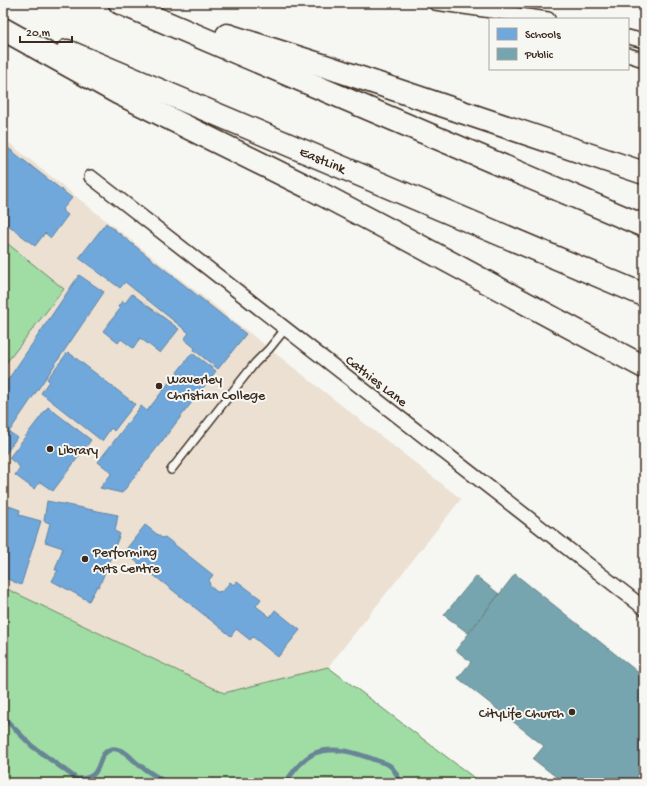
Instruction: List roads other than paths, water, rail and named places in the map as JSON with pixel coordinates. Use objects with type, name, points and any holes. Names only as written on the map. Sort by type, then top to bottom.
[{"type":"highway","points":[[120,3],[644,226]]},
{"type":"highway","points":[[127,3],[325,66],[644,173]]},
{"type":"highway","name":"EastLink","points":[[3,24],[644,295]]},
{"type":"highway","points":[[3,30],[118,94],[308,186],[403,236],[644,368]]},
{"type":"street","points":[[435,3],[491,18]]},
{"type":"street","points":[[438,4],[541,18]]},
{"type":"street","points":[[629,37],[644,41]]},
{"type":"street","points":[[629,56],[644,60]]},
{"type":"street","name":"Cathies Lane","points":[[91,177],[644,608]]},
{"type":"lane","points":[[171,470],[255,363],[286,328]]},
{"type":"waterway","points":[[3,717],[32,746],[77,779],[86,778],[92,775],[96,771],[106,752],[115,749],[126,753],[141,767],[166,783]]},
{"type":"waterway","points":[[285,783],[298,766],[310,756],[315,753],[331,750],[347,751],[388,764],[395,771],[401,783]]},
{"type":"place","name":"Waverley Christian College","points":[[159,386]]},
{"type":"place","name":"Library","points":[[50,449]]},
{"type":"place","name":"Performing Arts Centre","points":[[85,559]]},
{"type":"place","name":"CityLife Church","points":[[572,712]]}]
